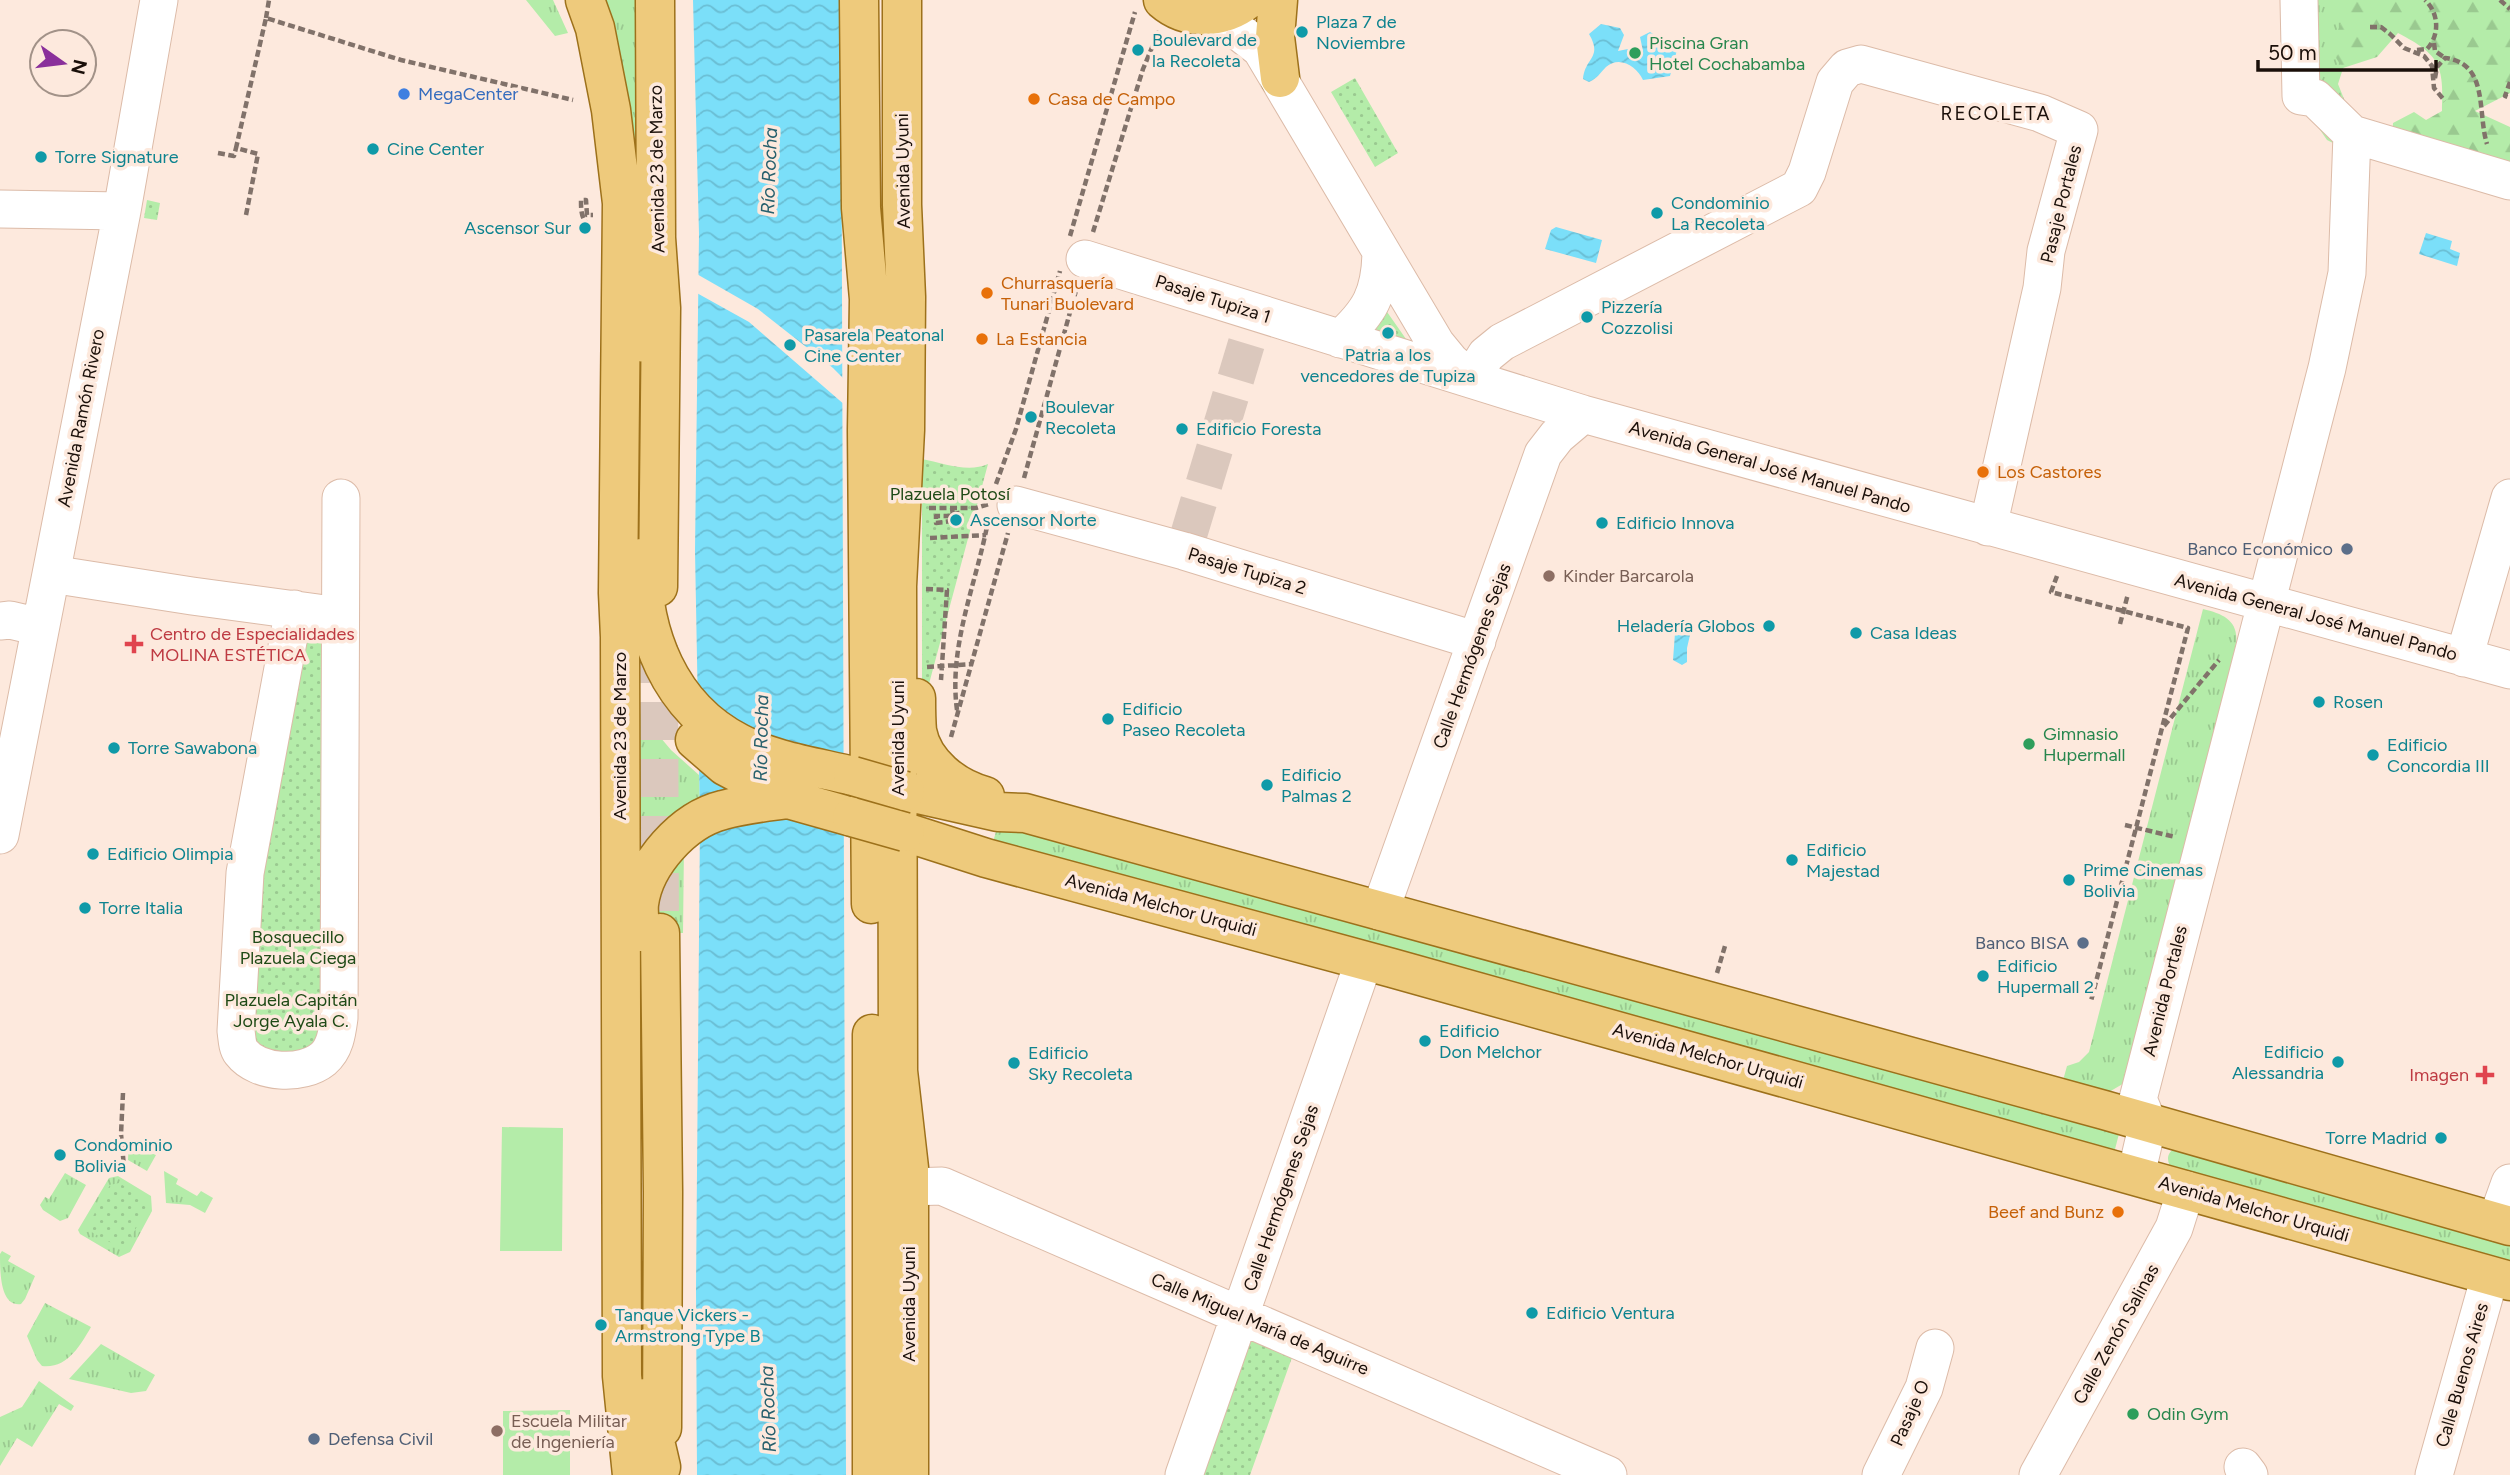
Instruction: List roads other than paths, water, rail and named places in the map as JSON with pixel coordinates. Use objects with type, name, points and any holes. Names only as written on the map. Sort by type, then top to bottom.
[{"type":"main road","points":[[562,0],[602,66]]},
{"type":"main road","name":"Avenida 23 de Marzo","points":[[585,0],[595,28],[611,110],[622,203],[618,593],[622,1376],[652,1473]]},
{"type":"main road","name":"Avenida 23 de Marzo","points":[[655,0],[656,238],[661,308],[659,589]]},
{"type":"main road","name":"Avenida Uyuni","points":[[859,0],[861,208],[869,299],[867,430],[874,1167],[872,1475]]},
{"type":"main road","points":[[869,299],[878,206],[878,0]]},
{"type":"main road","name":"Avenida Uyuni","points":[[902,0],[905,430],[913,507],[897,586],[898,1071],[909,1177],[909,1475]]},
{"type":"main road","points":[[906,297],[918,205],[920,0]]},
{"type":"main road","points":[[1151,1],[1186,13],[1207,16],[1226,12],[1247,0]]},
{"type":"main road","points":[[1278,0],[1275,37],[1280,78]]},
{"type":"main road","points":[[656,238],[646,309],[642,585],[648,623],[656,650],[683,695],[699,729],[725,766],[788,799]]},
{"type":"main road","points":[[913,507],[916,540],[918,733],[933,762],[954,783],[967,790],[1001,800],[1012,818]]},
{"type":"main road","points":[[620,637],[647,686],[672,717],[699,729],[723,734],[758,751],[905,791],[1380,911],[2503,1224]]},
{"type":"main road","points":[[652,1473],[643,1390],[639,903],[654,866],[679,835],[700,820],[720,810],[788,799]]},
{"type":"main road","name":"Avenida Melchor Urquidi","points":[[788,799],[944,845],[2500,1278]]},
{"type":"main road","points":[[909,1177],[914,1099],[911,888],[919,867],[944,845]]},
{"type":"main road","points":[[652,1473],[663,1192],[660,933]]},
{"type":"street","name":"Avenida Ramón Rivero","points":[[0,835],[122,211],[159,0]]},
{"type":"street","points":[[2299,0],[2301,96],[2315,97],[2353,134],[2510,181]]},
{"type":"street","name":"Avenida General José Manuel Pando","points":[[1207,16],[1234,28],[1261,49],[1436,344],[1450,361],[1471,379],[1583,414],[2510,670]]},
{"type":"street","name":"Pasaje Portales","points":[[1471,379],[1486,355],[1502,342],[1799,188],[1807,172],[1835,82],[1847,68],[1861,64],[2040,113],[2080,130],[2046,251],[2042,288],[1989,527]]},
{"type":"street","points":[[2265,603],[2328,368],[2347,273],[2353,134]]},
{"type":"street","points":[[0,209],[122,211]]},
{"type":"street","points":[[1340,339],[1359,323],[1373,302],[1380,278],[1381,253]]},
{"type":"street","name":"Pasaje Tupiza 1","points":[[1072,255],[1133,274],[1252,324],[1340,339],[1471,379]]},
{"type":"street","name":"Calle Hermógenes Sejas","points":[[1380,911],[1543,454],[1557,436],[1583,414]]},
{"type":"street","points":[[294,610],[245,873],[236,1031],[240,1051],[249,1059],[259,1067],[283,1070],[310,1066],[324,1058],[335,1042],[340,1018],[341,498]]},
{"type":"street","points":[[2464,658],[2510,498]]},
{"type":"street","name":"Pasaje Tupiza 2","points":[[1004,504],[1186,544],[1477,641]]},
{"type":"street","points":[[51,573],[340,615]]},
{"type":"street","name":"Avenida Portales","points":[[2136,1175],[2148,1123],[2138,1098],[2265,603]]},
{"type":"street","points":[[0,621],[10,620],[40,627]]},
{"type":"street","name":"Calle Hermógenes Sejas","points":[[1184,1475],[1364,961]]},
{"type":"street","name":"Calle Miguel María de Aguirre","points":[[909,1177],[942,1186],[1608,1475]]},
{"type":"street","points":[[2503,1224],[2510,1183]]},
{"type":"street","name":"Calle Zenón Salinas","points":[[2038,1475],[2174,1227],[2186,1190]]},
{"type":"street","name":"Calle Buenos Aires","points":[[2434,1475],[2500,1278]]},
{"type":"street","name":"Pasaje O","points":[[1881,1475],[1924,1388],[1936,1348]]},
{"type":"water","name":"Río Rocha","points":[[693,0],[841,0],[846,1475],[697,1475],[700,820],[695,551],[699,234]]},
{"type":"water","name":"Piscina Gran Hotel Cochabamba","points":[[1601,24],[1620,28],[1624,35],[1618,51],[1643,51],[1640,37],[1650,32],[1655,35],[1655,42],[1669,42],[1677,50],[1670,76],[1643,80],[1632,67],[1617,62],[1606,67],[1589,82],[1583,79],[1594,53],[1589,34]]},
{"type":"water","points":[[1556,227],[1602,240],[1596,263],[1545,249],[1551,230]]},
{"type":"water","points":[[2426,233],[2452,241],[2450,249],[2460,253],[2457,266],[2419,254]]},
{"type":"water","points":[[1681,629],[1690,635],[1687,662],[1682,665],[1673,660],[1675,633]]},
{"type":"tunnel","points":[[1188,537],[1249,335]]},
{"type":"tunnel","points":[[659,645],[660,933]]},
{"type":"place","name":"Plaza 7 de Noviembre","points":[[1302,32]]},
{"type":"place","name":"Boulevard de la Recoleta","points":[[1138,50]]},
{"type":"place","name":"Piscina Gran Hotel Cochabamba","points":[[1635,53]]},
{"type":"place","name":"MegaCenter","points":[[404,94]]},
{"type":"place","name":"Casa de Campo","points":[[1034,99]]},
{"type":"place","name":"Cine Center","points":[[373,149]]},
{"type":"place","name":"Torre Signature","points":[[41,157]]},
{"type":"place","name":"Condominio La Recoleta","points":[[1657,213]]},
{"type":"place","name":"Ascensor Sur","points":[[585,228]]},
{"type":"place","name":"Churrasquería Tunari Buolevard","points":[[987,293]]},
{"type":"place","name":"Pizzería Cozzolisi","points":[[1587,317]]},
{"type":"place","name":"Patria a los vencedores de Tupiza","points":[[1388,333]]},
{"type":"place","name":"La Estancia","points":[[982,339]]},
{"type":"place","name":"Pasarela Peatonal Cine Center","points":[[790,345]]},
{"type":"place","name":"Boulevar Recoleta","points":[[1031,417]]},
{"type":"place","name":"Edificio Foresta","points":[[1182,429]]},
{"type":"place","name":"Los Castores","points":[[1983,472]]},
{"type":"place","name":"Ascensor Norte","points":[[956,520]]},
{"type":"place","name":"Edificio Innova","points":[[1602,523]]},
{"type":"place","name":"Banco Económico","points":[[2347,549]]},
{"type":"place","name":"Kinder Barcarola","points":[[1549,576]]},
{"type":"place","name":"Heladería Globos","points":[[1769,626]]},
{"type":"place","name":"Casa Ideas","points":[[1856,633]]},
{"type":"place","name":"Centro de Especialidades MOLINA ESTÉTICA","points":[[134,644]]},
{"type":"place","name":"Rosen","points":[[2319,702]]},
{"type":"place","name":"Edificio Paseo Recoleta","points":[[1108,719]]},
{"type":"place","name":"Gimnasio Hupermall","points":[[2029,744]]},
{"type":"place","name":"Torre Sawabona","points":[[114,748]]},
{"type":"place","name":"Edificio Concordia III","points":[[2373,755]]},
{"type":"place","name":"Edificio Palmas 2","points":[[1267,785]]},
{"type":"place","name":"Edificio Olimpia","points":[[93,854]]},
{"type":"place","name":"Edificio Majestad","points":[[1792,860]]},
{"type":"place","name":"Prime Cinemas Bolivia","points":[[2069,880]]},
{"type":"place","name":"Torre Italia","points":[[85,908]]},
{"type":"place","name":"Banco BISA","points":[[2083,943]]},
{"type":"place","name":"Edificio Hupermall 2","points":[[1983,976]]},
{"type":"place","name":"Edificio Don Melchor","points":[[1425,1041]]},
{"type":"place","name":"Edificio Alessandria","points":[[2338,1062]]},
{"type":"place","name":"Edificio Sky Recoleta","points":[[1014,1063]]},
{"type":"place","name":"Imagen","points":[[2485,1075]]},
{"type":"place","name":"Torre Madrid","points":[[2441,1138]]},
{"type":"place","name":"Condominio Bolivia","points":[[60,1155]]},
{"type":"place","name":"Beef and Bunz","points":[[2118,1212]]},
{"type":"place","name":"Edificio Ventura","points":[[1532,1313]]},
{"type":"place","name":"Tanque Vickers - Armstrong Type B","points":[[601,1325]]},
{"type":"place","name":"Odin Gym","points":[[2133,1414]]},
{"type":"place","name":"Escuela Militar de Ingeniería","points":[[497,1431]]},
{"type":"place","name":"Defensa Civil","points":[[314,1439]]},
{"type":"district","name":"RECOLETA","points":[[1996,113]]},
{"type":"park label","name":"Plazuela Potosí","points":[[950,494]]},
{"type":"park label","name":"Bosquecillo Plazuela Ciega","points":[[298,947]]},
{"type":"park label","name":"Plazuela Capitán Jorge Ayala C.","points":[[291,1010]]}]
